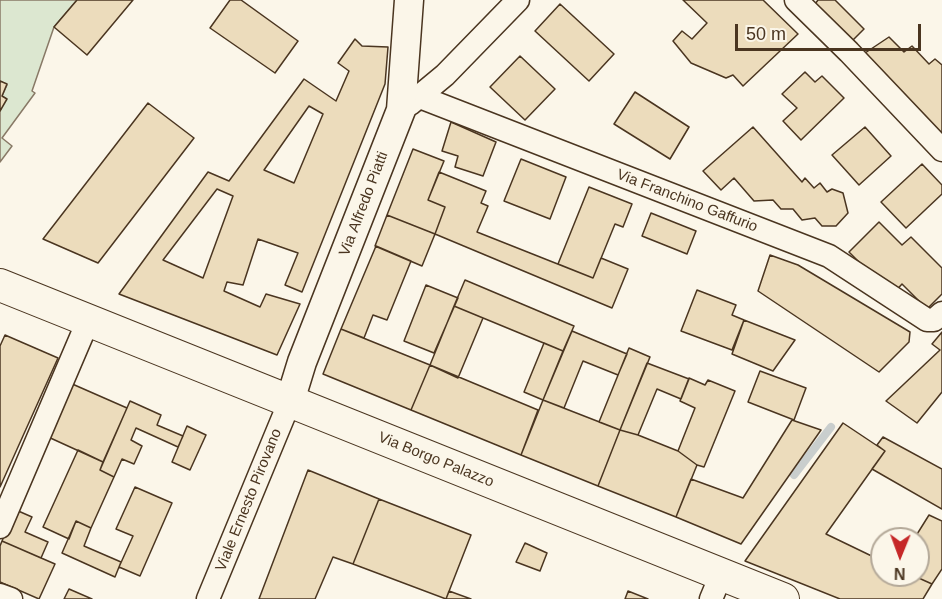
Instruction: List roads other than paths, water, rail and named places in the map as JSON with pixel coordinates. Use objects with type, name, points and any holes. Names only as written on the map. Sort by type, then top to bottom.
[{"type":"main road","name":"Via Borgo Palazzo","points":[[0,285],[290,401],[716,587],[783,599]]},
{"type":"street","name":"Via Alfredo Piatti","points":[[290,401],[302,362],[410,104],[410,0]]},
{"type":"street","points":[[410,104],[445,75],[518,0]]},
{"type":"street","points":[[796,0],[849,51],[942,150]]},
{"type":"street","name":"Via Franchino Gaffurio","points":[[410,104],[829,256],[927,320],[934,320],[942,313]]},
{"type":"street","points":[[0,527],[88,321]]},
{"type":"street","name":"Viale Ernesto Pirovano","points":[[208,599],[290,401]]},
{"type":"street","points":[[0,595],[11,599]]},
{"type":"waterway","points":[[794,475],[831,427]]}]
